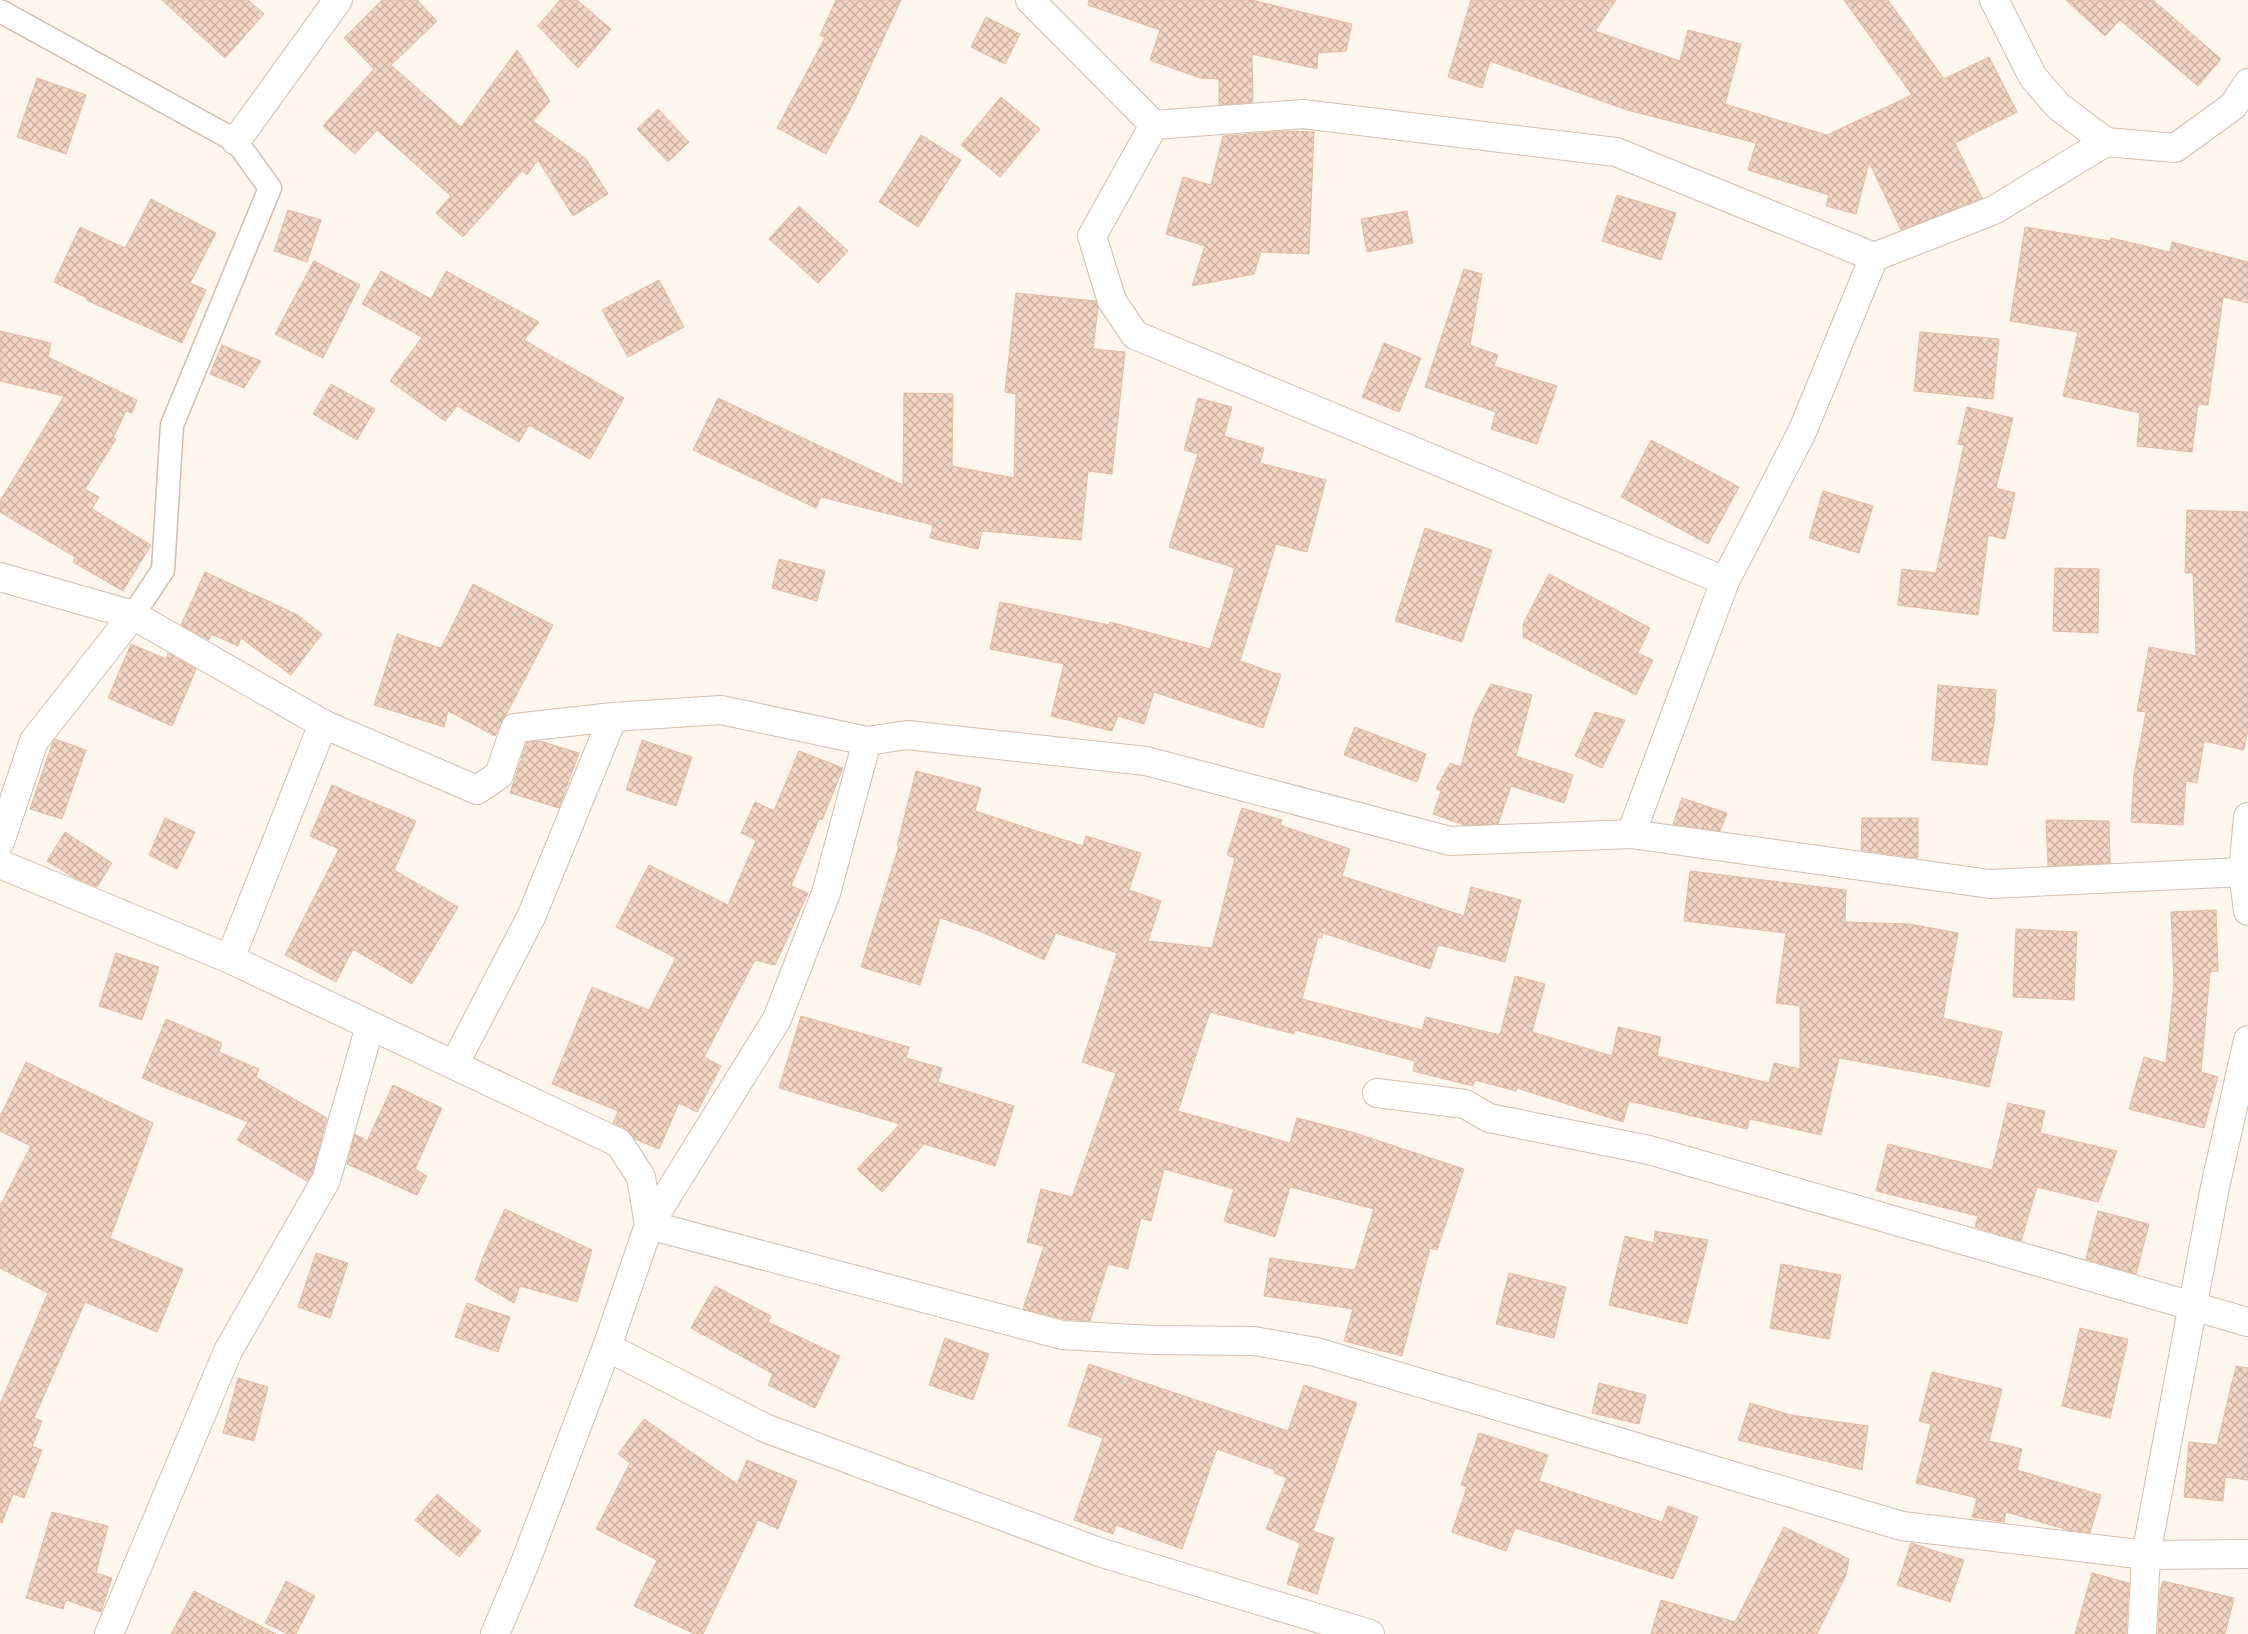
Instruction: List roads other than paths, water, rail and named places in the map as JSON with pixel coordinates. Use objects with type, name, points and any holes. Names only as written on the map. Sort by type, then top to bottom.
[{"type":"street","points":[[236,141],[338,0]]},
{"type":"street","points":[[1030,0],[1154,125],[1303,114],[1616,152],[1874,257],[1994,210],[2106,142]]},
{"type":"street","points":[[1994,0],[2033,77],[2058,106],[2106,142],[2176,148],[2233,106],[2248,83]]},
{"type":"street","points":[[1154,125],[1092,236],[1112,301],[1135,335],[1725,581]]},
{"type":"street","points":[[1631,834],[1725,581],[1802,432],[1874,257]]},
{"type":"street","points":[[0,576],[133,615],[323,724],[477,790],[499,775],[515,728],[613,717],[721,710],[867,741],[907,735],[1146,761],[1450,842],[1631,834],[1990,884],[2243,872]]},
{"type":"street","points":[[0,842],[34,741],[133,615]]},
{"type":"street","points":[[454,1065],[531,917],[613,717]]},
{"type":"street","points":[[230,959],[323,724]]},
{"type":"street","points":[[495,1634],[523,1568],[607,1347],[649,1225],[777,1019],[826,893],[867,741]]},
{"type":"street","points":[[2248,817],[2243,872],[2248,911]]},
{"type":"street","points":[[0,864],[230,959],[619,1142],[641,1177],[649,1225]]},
{"type":"street","points":[[109,1634],[228,1351],[326,1180],[370,1026]]},
{"type":"street","points":[[2142,1634],[2146,1555],[2215,1187],[2248,1040]]},
{"type":"street","points":[[1377,1093],[1465,1104],[1489,1118],[1649,1150],[2248,1322]]},
{"type":"street","points":[[649,1225],[1062,1335],[1152,1340],[1254,1341],[1316,1352],[1902,1526],[2146,1555],[2248,1554]]},
{"type":"street","points":[[607,1347],[765,1428],[1098,1552],[1370,1634]]},
{"type":"lane","points":[[0,11],[236,141],[270,188],[172,424],[163,570],[133,615]]}]
